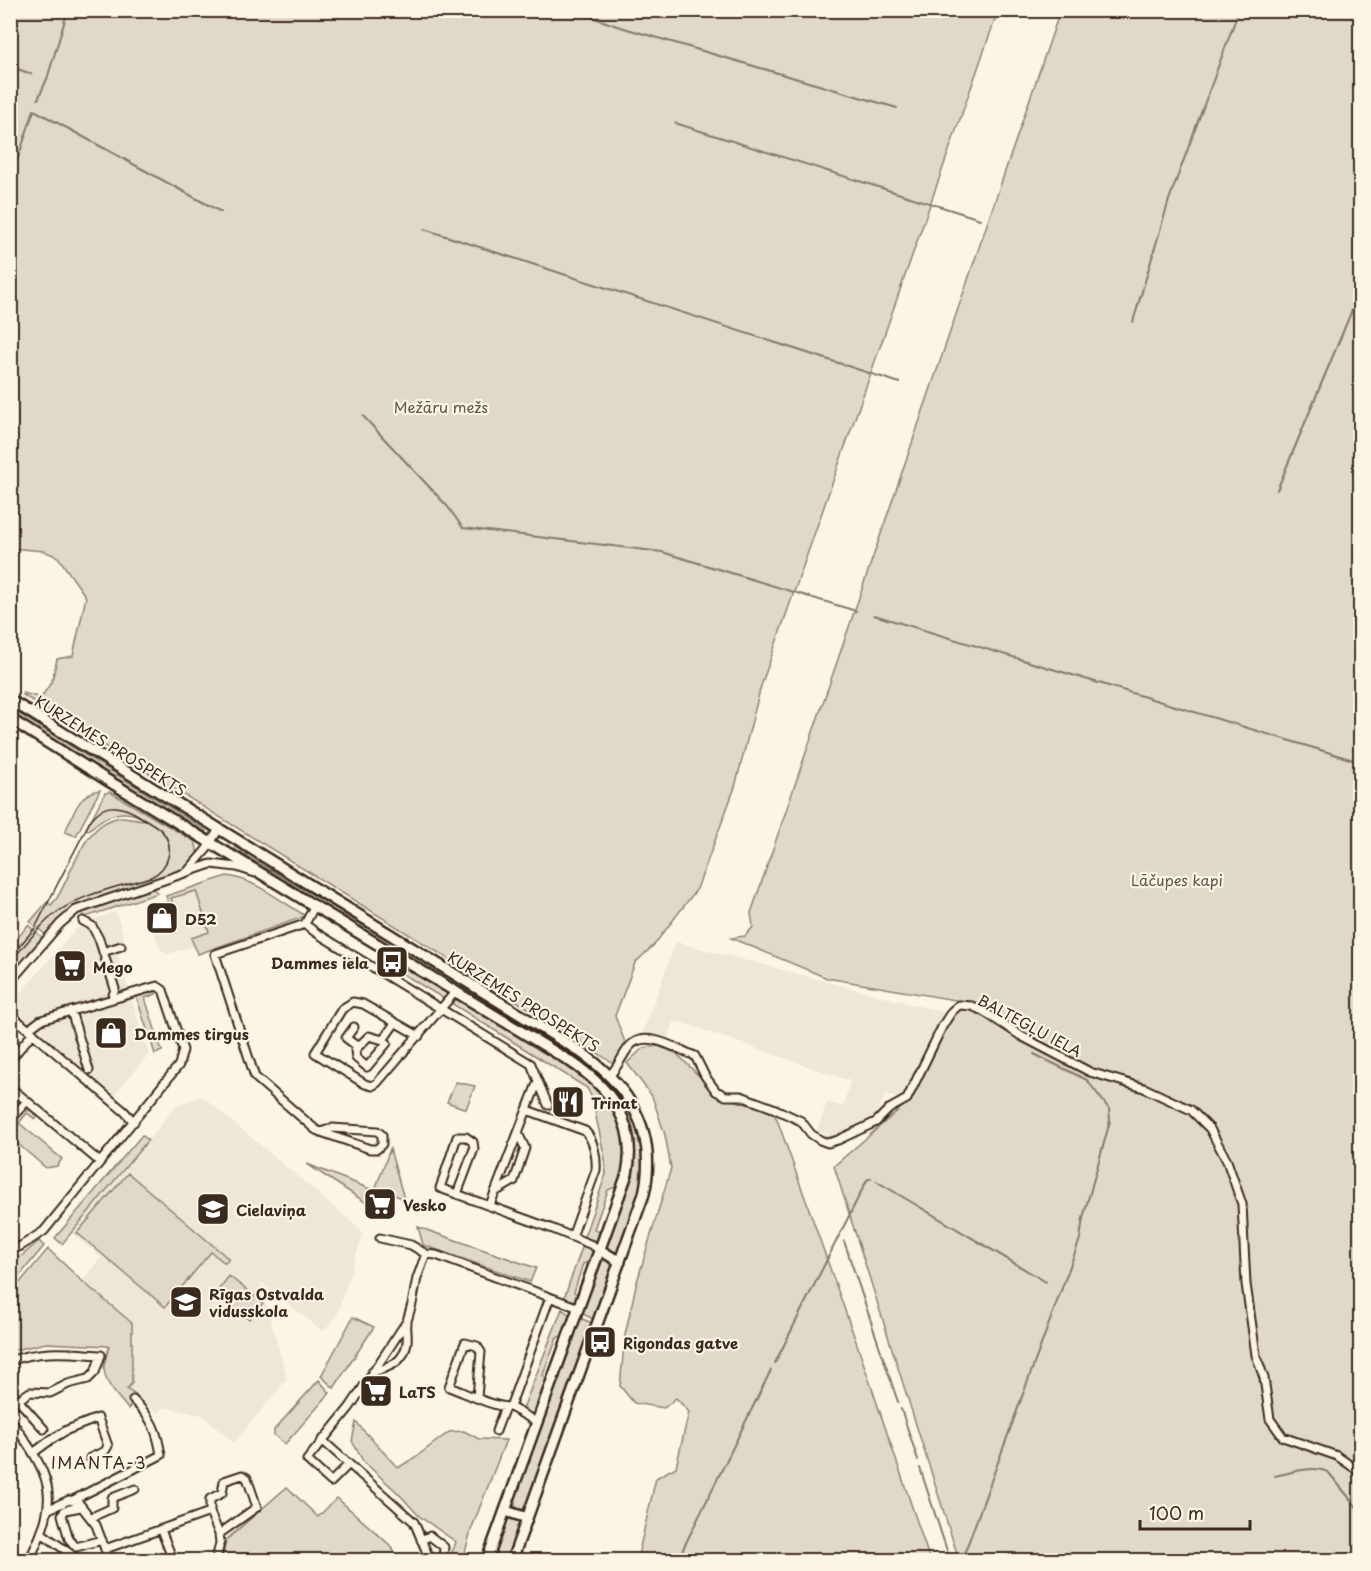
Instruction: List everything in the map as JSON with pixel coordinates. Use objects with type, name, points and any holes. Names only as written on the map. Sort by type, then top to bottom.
[{"type":"main road","name":"KURZEMES PROSPEKTS","points":[[10,700],[579,1052],[610,1076],[629,1099],[640,1120],[646,1140],[649,1161],[644,1194],[512,1560]]},
{"type":"main road","name":"KURZEMES PROSPEKTS","points":[[10,719],[585,1072],[601,1086],[618,1108],[629,1139],[629,1165],[487,1560]]},
{"type":"main road","points":[[10,725],[29,730]]},
{"type":"main road","points":[[456,991],[463,980]]},
{"type":"main road","points":[[600,1250],[620,1262]]},
{"type":"main road","points":[[506,1511],[527,1518]]},
{"type":"street","points":[[186,873],[219,829]]},
{"type":"street","points":[[10,982],[60,924],[76,910],[211,864],[237,867],[271,879]]},
{"type":"street","points":[[315,905],[305,924],[215,954],[255,1077],[312,1127],[321,1132],[373,1150],[382,1144],[382,1135],[377,1131],[332,1128],[321,1132]]},
{"type":"street","points":[[83,921],[92,926],[103,952],[115,989],[112,998]]},
{"type":"street","points":[[305,924],[531,1064],[548,1105]]},
{"type":"street","points":[[103,952],[121,946]]},
{"type":"street","points":[[10,1060],[41,1020],[152,985],[163,990],[183,1050],[179,1065],[44,1231],[21,1246],[10,1250]]},
{"type":"street","points":[[419,1036],[363,1004],[350,1002],[342,1009],[315,1053],[372,1086],[419,1036],[456,991]]},
{"type":"street","name":"BALTEGĻU IELA","points":[[610,1076],[634,1042],[643,1039],[661,1041],[695,1056],[716,1091],[726,1096],[741,1096],[773,1108],[801,1121],[811,1134],[828,1143],[876,1122],[889,1109],[907,1099],[943,1025],[951,1011],[959,1005],[972,1006],[983,1011],[1021,1036],[1090,1072],[1144,1088],[1191,1110],[1210,1129],[1217,1141],[1234,1177],[1242,1204],[1246,1284],[1256,1355],[1264,1378],[1270,1419],[1283,1437],[1337,1456],[1360,1472]]},
{"type":"street","points":[[71,1011],[89,1070]]},
{"type":"street","points":[[10,1014],[134,1122]]},
{"type":"street","points":[[383,1040],[395,1023]]},
{"type":"street","points":[[354,1027],[346,1038],[358,1047]]},
{"type":"street","points":[[369,1036],[383,1040],[387,1043],[368,1067],[356,1058],[355,1050],[369,1036]]},
{"type":"street","points":[[490,1205],[538,1081]]},
{"type":"street","points":[[10,1087],[100,1162]]},
{"type":"street","points":[[10,1120],[27,1101]]},
{"type":"street","points":[[527,1110],[585,1131],[590,1137],[596,1158],[596,1170],[572,1236]]},
{"type":"street","points":[[495,1192],[514,1181],[525,1148],[518,1133]]},
{"type":"street","points":[[458,1194],[475,1146],[472,1140],[466,1137],[457,1137],[440,1188],[572,1236],[600,1250]]},
{"type":"street","points":[[380,1238],[411,1245],[426,1254],[436,1255],[579,1308]]},
{"type":"street","points":[[372,1372],[393,1365],[404,1355],[407,1342],[407,1321],[417,1278],[426,1254]]},
{"type":"street","points":[[496,1431],[508,1407],[550,1297]]},
{"type":"street","points":[[349,1464],[331,1482],[307,1460],[350,1407],[407,1321]]},
{"type":"street","points":[[477,1397],[481,1352],[477,1346],[465,1343],[449,1387],[477,1397],[508,1407],[537,1422]]},
{"type":"street","points":[[10,1361],[29,1354],[67,1352],[101,1355],[95,1372],[88,1380],[68,1384],[50,1393],[30,1392],[13,1396],[44,1429]]},
{"type":"street","points":[[49,1509],[73,1500],[162,1455],[153,1422],[133,1400]]},
{"type":"street","points":[[33,1453],[98,1418],[108,1446],[105,1451],[90,1458]]},
{"type":"street","points":[[10,1419],[33,1453],[46,1480],[49,1509],[43,1534],[29,1560]]},
{"type":"street","points":[[322,1440],[414,1522],[430,1560]]},
{"type":"street","points":[[216,1560],[220,1542],[210,1512],[210,1499],[222,1493],[224,1481],[242,1475],[247,1478],[257,1506],[219,1534]]},
{"type":"street","points":[[92,1517],[112,1508],[112,1498],[135,1489]]},
{"type":"street","points":[[73,1500],[92,1517],[109,1560]]},
{"type":"street","points":[[81,1507],[65,1510],[62,1515],[69,1539],[76,1547],[102,1540]]},
{"type":"street","points":[[105,1549],[210,1512]]},
{"type":"street","points":[[161,1530],[172,1560]]},
{"type":"street","points":[[43,1534],[79,1560]]},
{"type":"street","points":[[421,1540],[430,1536],[444,1547],[443,1560]]},
{"type":"shaded area","points":[[196,890],[209,932],[191,938],[194,946],[167,954],[160,949],[145,907]]},
{"type":"shaded area","points":[[116,912],[128,949],[117,953],[149,1054],[114,1095],[12,1007],[12,1003],[75,930],[94,919]]},
{"type":"shaded area","points":[[676,942],[945,1013],[901,1099],[885,1094],[876,1119],[833,1137],[817,1131],[827,1102],[843,1107],[850,1081],[686,1024],[674,1022],[668,1038],[643,1032]]},
{"type":"shaded area","points":[[202,1096],[361,1230],[362,1237],[337,1315],[323,1332],[260,1281],[287,1379],[234,1443],[202,1415],[164,1407],[158,1414],[127,1389],[132,1323],[82,1281],[101,1257],[71,1233],[127,1168],[176,1105]]},
{"type":"green space","name":"Mežāru mežs","points":[[10,11],[998,11],[761,686],[735,787],[697,889],[654,945],[635,963],[615,1016],[626,1045],[615,1065],[576,1038],[23,695],[23,693],[41,698],[52,681],[57,659],[73,656],[86,597],[58,557],[44,551],[11,548]]},
{"type":"green space","name":"Lāčupes kapi","points":[[1060,11],[1360,11],[1360,1560],[959,1560],[834,1166],[909,1101],[961,1001],[827,978],[731,938],[745,936],[753,927],[751,913]]},
{"type":"green space","points":[[11,709],[201,827],[208,835],[11,713]]},
{"type":"green space","points":[[100,790],[76,836],[65,832],[82,800],[87,795]]},
{"type":"green space","points":[[110,792],[194,841],[197,847],[196,857],[190,865],[176,874],[78,905],[69,910],[46,935],[30,922],[47,902],[51,905],[57,898],[89,837],[109,820],[122,817],[145,820],[130,814],[116,814],[101,820],[89,830],[86,829],[105,793]]},
{"type":"green space","points":[[230,849],[235,849],[340,911],[338,914]]},
{"type":"green space","points":[[227,876],[257,886],[304,915],[303,917],[198,954],[191,938],[209,932],[196,891],[171,898],[173,904],[168,902],[166,896]]},
{"type":"green space","points":[[150,889],[158,893],[86,917],[81,913]]},
{"type":"green space","points":[[342,913],[456,980],[457,983],[454,985],[341,915]]},
{"type":"green space","points":[[28,925],[43,938],[11,976],[11,946]]},
{"type":"green space","points":[[401,965],[446,991],[446,1000],[398,971]]},
{"type":"green space","points":[[465,987],[499,1006],[590,1066],[622,1096],[633,1115],[641,1136],[645,1172],[636,1208],[619,1254],[612,1254],[605,1249],[632,1170],[634,1137],[619,1101],[606,1086],[575,1061],[464,991]]},
{"type":"green space","points":[[155,990],[156,994],[145,998],[162,1051],[155,1054],[136,996]]},
{"type":"green space","points":[[460,998],[467,1002],[468,1006],[582,1076],[610,1103],[619,1119],[624,1138],[624,1160],[620,1185],[608,1190],[594,1229],[602,1233],[598,1242],[584,1237],[606,1174],[592,1098],[587,1088],[451,1003]]},
{"type":"green space","points":[[658,1046],[676,1053],[703,1080],[714,1095],[772,1111],[777,1119],[930,1560],[637,1560],[656,1478],[676,1467],[689,1412],[676,1398],[664,1408],[634,1403],[620,1386],[625,1335],[636,1285],[671,1168],[665,1135],[652,1096],[627,1063],[643,1048]]},
{"type":"green space","points":[[456,1082],[475,1086],[466,1109],[447,1102]]},
{"type":"green space","points":[[31,1110],[38,1116],[35,1119],[27,1113],[19,1123],[62,1159],[57,1166],[46,1168],[11,1138],[11,1128],[25,1111]]},
{"type":"green space","points":[[142,1135],[148,1140],[62,1244],[55,1238]]},
{"type":"green space","points":[[390,1149],[404,1199],[376,1187]]},
{"type":"green space","points":[[307,1164],[370,1189],[366,1202],[365,1202]]},
{"type":"green space","points":[[128,1173],[229,1259],[225,1263],[211,1252],[165,1307],[77,1233]]},
{"type":"green space","points":[[418,1227],[536,1268],[530,1282],[423,1245]]},
{"type":"green space","points":[[39,1241],[44,1246],[11,1286],[11,1265]]},
{"type":"green space","points":[[583,1245],[594,1252],[592,1260],[583,1264],[574,1292],[580,1295],[574,1301],[564,1298]]},
{"type":"green space","points":[[48,1249],[132,1323],[132,1383],[127,1389],[138,1397],[128,1409],[112,1389],[104,1372],[109,1346],[46,1343],[11,1351],[11,1293]]},
{"type":"green space","points":[[604,1257],[614,1266],[595,1320],[581,1313]]},
{"type":"green space","points":[[229,1276],[263,1303],[249,1319],[216,1293]]},
{"type":"green space","points":[[562,1309],[570,1315],[561,1336],[557,1338],[543,1375],[546,1378],[536,1414],[532,1416],[522,1411]]},
{"type":"green space","points":[[353,1317],[374,1327],[334,1388],[321,1376]]},
{"type":"green space","points":[[580,1318],[594,1324],[527,1507],[520,1510],[515,1506],[514,1500]]},
{"type":"green space","points":[[319,1380],[330,1393],[285,1444],[274,1435],[274,1430]]},
{"type":"green space","points":[[356,1422],[398,1468],[449,1432],[464,1431],[479,1439],[506,1440],[471,1530],[463,1560],[449,1560],[456,1542],[419,1516],[363,1461],[352,1441]]},
{"type":"green space","points":[[287,1487],[318,1517],[337,1498],[392,1547],[397,1560],[222,1560],[226,1540]]},
{"type":"green space","points":[[508,1519],[517,1520],[520,1525],[507,1560],[491,1560]]},
{"type":"waterway","points":[[38,99],[47,79],[68,10]]},
{"type":"waterway","points":[[572,10],[617,26],[897,108]]},
{"type":"waterway","points":[[1133,322],[1169,200],[1239,10]]},
{"type":"waterway","points":[[10,66],[31,74]]},
{"type":"waterway","points":[[10,182],[34,110],[221,212]]},
{"type":"waterway","points":[[675,123],[980,219]]},
{"type":"waterway","points":[[424,229],[900,383]]},
{"type":"waterway","points":[[1277,490],[1360,291]]},
{"type":"waterway","points":[[363,416],[448,507],[463,528],[662,552],[856,611]]},
{"type":"waterway","points":[[874,615],[1360,762]]},
{"type":"waterway","points":[[962,1560],[1080,1239],[1083,1218],[1110,1121],[1109,1109],[1087,1080],[1034,1054]]},
{"type":"waterway","points":[[775,1363],[867,1180],[871,1178]]},
{"type":"waterway","points":[[876,1181],[1046,1282]]},
{"type":"waterway","points":[[844,1241],[898,1402]]},
{"type":"waterway","points":[[680,1555],[771,1370]]},
{"type":"waterway","points":[[901,1409],[918,1460]]},
{"type":"waterway","points":[[920,1468],[950,1560]]},
{"type":"waterway","points":[[1275,1476],[1302,1470],[1323,1470],[1329,1473],[1360,1511]]},
{"type":"tram line","points":[[10,957],[35,928],[89,823],[100,811],[113,807],[127,810],[149,822],[166,836],[168,856],[157,873],[151,877],[73,902],[40,927],[10,963]]},
{"type":"place","name":"D52","points":[[162,918]]},
{"type":"place","name":"Dammes iela","points":[[392,962]]},
{"type":"place","name":"Mego","points":[[70,966]]},
{"type":"place","name":"Dammes tirgus","points":[[111,1033]]},
{"type":"place","name":"Trinat","points":[[568,1102]]},
{"type":"place","name":"Vesko","points":[[380,1204]]},
{"type":"place","name":"Cielaviņa","points":[[213,1209]]},
{"type":"place","name":"Rīgas Ostvalda vidusskola","points":[[186,1302]]},
{"type":"place","name":"Rigondas gatve","points":[[600,1342]]},
{"type":"place","name":"LaTS","points":[[376,1391]]},
{"type":"district","name":"IMANTA-3","points":[[99,1462]]}]
